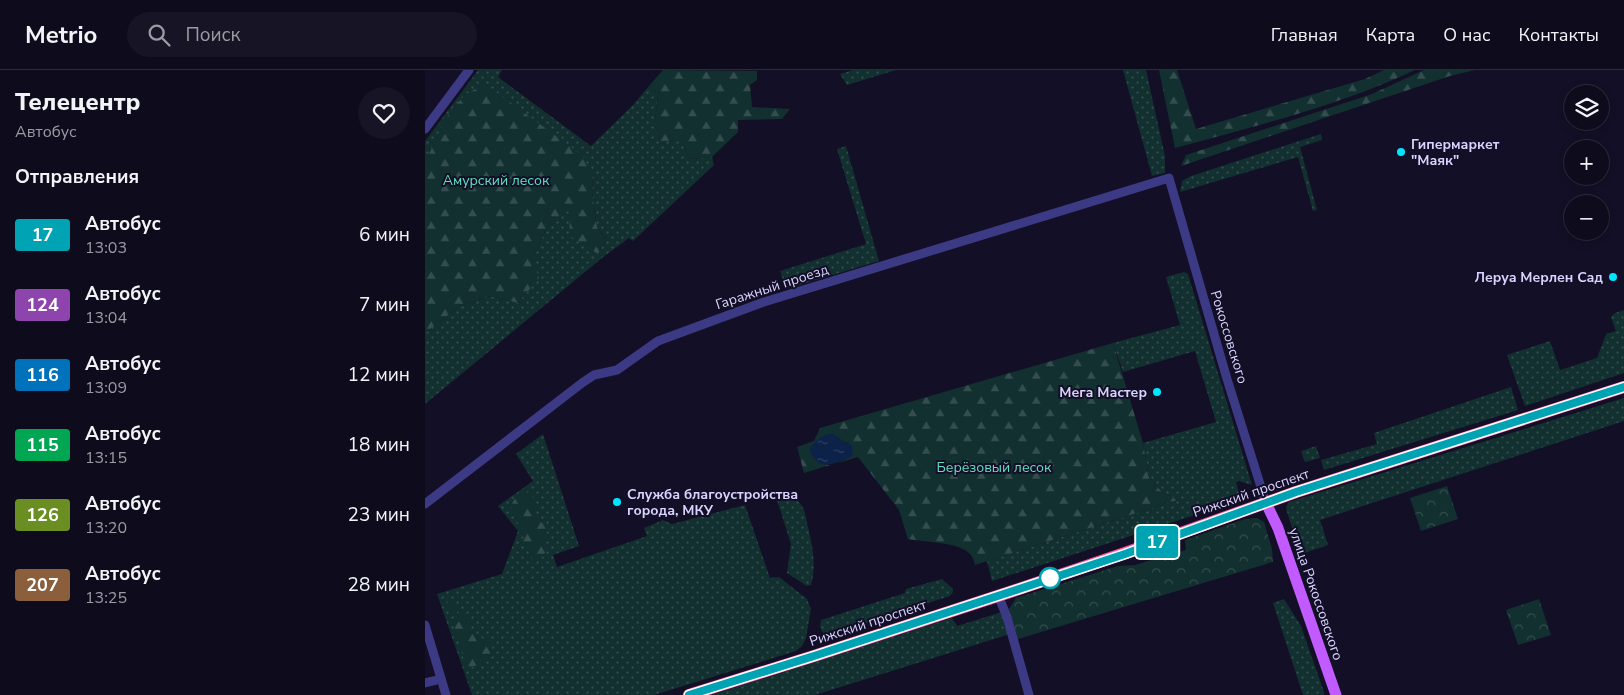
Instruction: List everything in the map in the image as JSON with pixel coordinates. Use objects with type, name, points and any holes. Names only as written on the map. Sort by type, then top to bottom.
[{"type":"highway","name":"Рижский проспект","points":[[689,695],[998,596],[1125,554],[1266,503],[1624,387]]},
{"type":"main road","name":"улица Рокоссовского","points":[[1266,503],[1278,528],[1335,695]]},
{"type":"street","points":[[425,129],[469,70]]},
{"type":"street","name":"Рокоссовского","points":[[1169,178],[1227,379],[1266,503]]},
{"type":"street","name":"Гаражный проезд","points":[[425,504],[594,374],[617,370],[658,341],[764,302],[1169,178]]},
{"type":"street","points":[[998,596],[1007,617],[1029,695]]},
{"type":"street","points":[[425,625],[446,695]]},
{"type":"street","points":[[425,683],[441,679]]},
{"type":"green space","points":[[478,70],[502,70],[498,77],[591,146],[633,105],[649,86],[658,94],[655,121],[682,140],[689,159],[712,157],[714,165],[633,241],[629,238],[602,258],[425,404],[425,333],[460,306],[491,296],[519,303],[533,258],[546,229],[569,209],[598,254],[606,239],[597,227],[592,193],[593,175],[466,94],[451,111],[425,162],[425,141]]},
{"type":"green space","points":[[663,70],[757,71],[757,80],[750,85],[752,107],[790,109],[782,119],[738,120],[738,132],[712,157],[689,159],[682,140],[658,141],[655,121],[658,94],[649,86]]},
{"type":"green space","points":[[853,70],[896,70],[847,85],[840,74]]},
{"type":"green space","points":[[1123,70],[1146,70],[1165,156],[1165,173],[1152,176]]},
{"type":"green space","points":[[1159,70],[1177,70],[1196,129],[1365,79],[1384,70],[1415,70],[1327,105],[1175,148]]},
{"type":"green space","points":[[1424,70],[1475,70],[1450,76],[1181,166],[1186,155],[1372,94]]},
{"type":"green space","name":"Амурский лесок","points":[[485,84],[582,155],[593,175],[592,193],[597,227],[606,239],[598,254],[570,236],[569,210],[546,229],[533,258],[539,278],[518,303],[491,296],[460,306],[425,333],[425,162],[450,111],[466,94]]},
{"type":"green space","points":[[1321,134],[1322,140],[1300,147],[1317,210],[1313,211],[1298,157],[1180,192],[1182,181],[1191,176]]},
{"type":"green space","points":[[846,146],[879,261],[786,289],[780,271],[866,244],[837,149]]},
{"type":"green space","points":[[1184,272],[1188,274],[1252,485],[1239,481],[1236,482],[1241,500],[992,581],[987,561],[1177,500],[1161,491],[1149,478],[1143,443],[1216,422],[1195,351],[1123,372],[1113,343],[1180,325],[1166,277]]},
{"type":"green space","points":[[1624,310],[1624,373],[1525,406],[1507,355],[1550,341],[1560,370],[1597,358],[1606,334],[1616,331],[1611,317],[1615,313]]},
{"type":"green space","name":"Берёзовый лесок","points":[[1113,343],[1143,443],[1149,478],[1161,491],[1177,500],[975,565],[970,554],[958,547],[908,539],[899,510],[858,457],[838,463],[851,456],[848,443],[838,437],[810,448],[812,455],[817,460],[830,465],[804,473],[797,447],[814,441],[820,428]]},
{"type":"green space","points":[[1511,387],[1518,410],[1324,470],[1321,460],[1377,444],[1374,433]]},
{"type":"green space","points":[[1624,398],[1624,421],[1320,520],[1328,545],[1301,554],[1287,512],[1286,507],[1289,502]]},
{"type":"green space","points":[[543,434],[579,546],[553,555],[557,567],[647,536],[644,528],[663,520],[672,524],[745,505],[770,578],[779,577],[807,599],[811,609],[806,638],[802,646],[796,651],[654,695],[472,695],[437,594],[502,574],[518,531],[498,506],[533,481],[516,454]]},
{"type":"green space","points":[[1316,446],[1320,458],[1305,462],[1301,451]]},
{"type":"green space","points":[[1447,486],[1458,519],[1421,531],[1410,498]]},
{"type":"green space","points":[[529,492],[535,500],[537,520],[548,526],[546,551],[538,561],[533,559],[523,545],[524,532],[516,520],[512,509],[515,499]]},
{"type":"green space","points":[[785,494],[798,501],[805,513],[813,554],[814,569],[811,585],[807,586],[787,573],[791,544],[776,497]]},
{"type":"green space","points":[[1257,518],[1264,522],[1272,549],[1273,562],[1018,639],[1009,609],[1016,598],[1118,566],[1135,565],[1186,550],[1185,540],[1245,519]]},
{"type":"green space","points":[[942,579],[953,589],[950,596],[828,635],[822,632],[821,620],[905,593],[906,589]]},
{"type":"green space","points":[[1284,599],[1301,626],[1324,695],[1303,695],[1273,603]]},
{"type":"green space","points":[[1539,599],[1551,635],[1518,645],[1506,610]]},
{"type":"green space","points":[[451,602],[460,616],[466,613],[472,631],[492,646],[492,650],[487,657],[479,664],[467,669],[454,626],[456,620],[446,604]]},
{"type":"green space","points":[[1002,612],[1010,634],[815,695],[712,695],[952,618],[957,626]]},
{"type":"water","points":[[833,433],[842,441],[851,445],[852,456],[833,464],[821,464],[816,461],[810,448],[820,438]]},
{"type":"bus line","name":"17","points":[[689,695],[1125,554],[1296,492],[1624,387]]},
{"type":"place","name":"Гипермаркет \"Маяк\"","points":[[1401,152]]},
{"type":"place","name":"Леруа Мерлен Сад","points":[[1613,277]]},
{"type":"place","name":"Мега Мастер","points":[[1157,392]]},
{"type":"place","name":"Служба благоустройства города, МКУ","points":[[617,502]]}]
